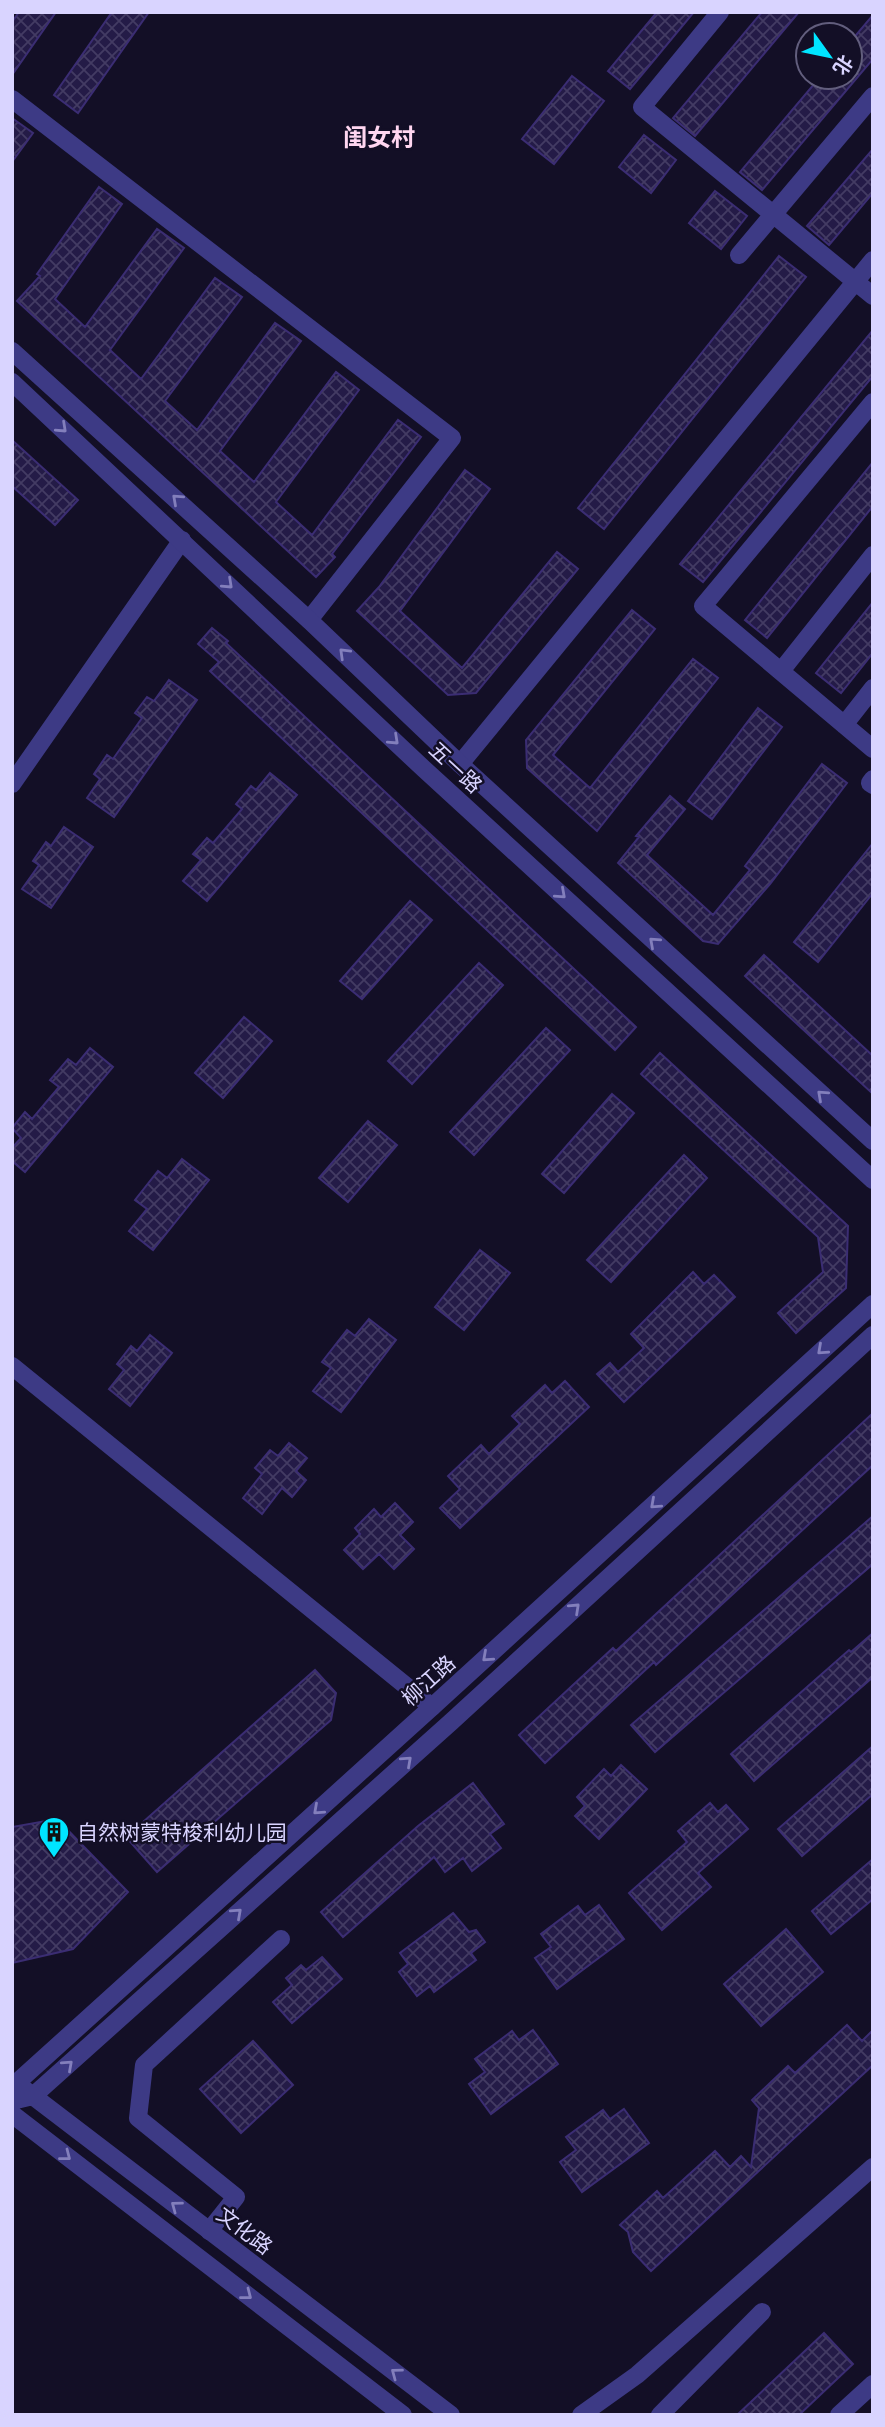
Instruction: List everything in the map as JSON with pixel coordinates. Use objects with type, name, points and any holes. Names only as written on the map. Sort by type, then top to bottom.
[{"type":"street","points":[[720,12],[642,107],[873,296]]},
{"type":"street","points":[[739,256],[873,96]]},
{"type":"street","points":[[12,99],[452,438],[309,620]]},
{"type":"street","points":[[460,764],[873,260]]},
{"type":"street","name":"五一路","points":[[12,351],[309,620],[460,764],[873,1141]]},
{"type":"street","name":"五一路","points":[[12,382],[424,769],[873,1180]]},
{"type":"street","points":[[873,402],[703,606],[873,749]]},
{"type":"street","points":[[12,784],[182,540]]},
{"type":"street","points":[[781,671],[873,555]]},
{"type":"street","points":[[844,725],[873,688]]},
{"type":"street","points":[[424,769],[443,747]]},
{"type":"street","points":[[873,779],[870,783],[873,785]]},
{"type":"street","name":"柳江路","points":[[873,1304],[13,2088],[33,2096],[451,1722],[873,1335]]},
{"type":"street","points":[[12,1366],[451,1722]]},
{"type":"street","points":[[209,2231],[236,2197],[138,2118],[144,2065],[281,1939]]},
{"type":"street","name":"文化路","points":[[33,2096],[451,2415]]},
{"type":"street","points":[[12,2114],[403,2415]]},
{"type":"street","points":[[581,2415],[637,2375],[873,2167]]},
{"type":"street","points":[[660,2415],[762,2312]]},
{"type":"street","points":[[839,2415],[873,2384]]},
{"type":"building","points":[[19,12],[56,12],[12,75],[12,22]]},
{"type":"building","points":[[112,12],[149,12],[78,113],[54,95]]},
{"type":"building","points":[[657,12],[694,12],[630,89],[608,71]]},
{"type":"building","points":[[762,12],[799,12],[695,136],[673,118]]},
{"type":"building","points":[[873,15],[873,59],[864,70],[864,26]]},
{"type":"building","points":[[572,76],[604,101],[554,164],[522,139]]},
{"type":"building","points":[[808,91],[846,91],[762,190],[740,172]]},
{"type":"building","points":[[12,118],[33,133],[12,162]]},
{"type":"building","points":[[644,135],[676,160],[651,193],[619,167]]},
{"type":"building","points":[[873,149],[873,193],[829,245],[807,226]]},
{"type":"building","points":[[99,187],[122,204],[55,299],[85,327],[157,229],[184,248],[110,350],[141,379],[215,278],[242,297],[165,401],[197,430],[275,323],[301,341],[220,451],[254,482],[336,372],[359,390],[276,502],[312,535],[398,420],[421,437],[332,554],[335,557],[316,577],[17,301],[40,276],[37,274]]},
{"type":"building","points":[[715,191],[747,216],[721,249],[689,223]]},
{"type":"building","points":[[779,256],[806,277],[604,529],[578,508]]},
{"type":"building","points":[[873,330],[873,376],[703,582],[680,564]]},
{"type":"building","points":[[12,440],[78,500],[55,525],[12,486]]},
{"type":"building","points":[[873,462],[873,506],[767,638],[745,620]]},
{"type":"building","points":[[465,470],[490,489],[400,611],[462,668],[557,552],[578,569],[476,693],[448,695],[357,611],[379,587]]},
{"type":"building","points":[[873,602],[873,653],[841,693],[816,673]]},
{"type":"building","points":[[632,610],[655,629],[553,755],[590,788],[693,659],[718,678],[597,831],[527,768],[526,740]]},
{"type":"building","points":[[212,628],[636,1027],[615,1050],[210,671],[219,662],[198,644]]},
{"type":"building","points":[[169,680],[197,700],[114,817],[87,798],[100,779],[94,774],[107,755],[113,759],[142,718],[135,713],[147,697],[154,701]]},
{"type":"building","points":[[758,708],[782,727],[712,819],[688,801]]},
{"type":"building","points":[[822,764],[847,783],[770,884],[718,944],[703,941],[618,863],[639,837],[636,836],[670,796],[685,809],[647,855],[713,915],[750,870],[745,866]]},
{"type":"building","points":[[270,773],[297,795],[207,901],[183,881],[201,860],[193,854],[207,838],[213,843],[242,809],[236,804],[251,786],[256,790]]},
{"type":"building","points":[[64,827],[93,847],[51,908],[22,889],[39,865],[33,861],[46,842],[51,846]]},
{"type":"building","points":[[873,843],[873,893],[818,962],[794,942]]},
{"type":"building","points":[[410,901],[432,920],[362,999],[340,981]]},
{"type":"building","points":[[764,955],[873,1056],[873,1094],[745,976]]},
{"type":"building","points":[[479,963],[503,985],[412,1084],[388,1061]]},
{"type":"building","points":[[244,1017],[272,1041],[223,1098],[195,1073]]},
{"type":"building","points":[[546,1028],[570,1050],[474,1155],[450,1132]]},
{"type":"building","points":[[90,1048],[113,1067],[25,1172],[12,1161],[12,1148],[21,1138],[12,1128],[25,1112],[32,1119],[59,1087],[50,1080],[68,1059],[76,1065]]},
{"type":"building","points":[[660,1053],[848,1226],[846,1288],[796,1333],[778,1313],[823,1272],[818,1237],[641,1074]]},
{"type":"building","points":[[612,1094],[634,1113],[564,1193],[542,1174]]},
{"type":"building","points":[[368,1121],[397,1145],[348,1202],[319,1178]]},
{"type":"building","points":[[684,1155],[707,1178],[611,1282],[587,1260]]},
{"type":"building","points":[[182,1159],[209,1180],[153,1250],[129,1231],[147,1209],[135,1200],[158,1171],[167,1178]]},
{"type":"building","points":[[480,1250],[510,1273],[464,1330],[435,1307]]},
{"type":"building","points":[[693,1272],[704,1284],[714,1275],[735,1297],[624,1402],[597,1374],[610,1363],[618,1372],[644,1348],[631,1334]]},
{"type":"building","points":[[369,1319],[396,1340],[341,1412],[313,1391],[331,1368],[322,1362],[347,1330],[355,1336]]},
{"type":"building","points":[[150,1335],[172,1353],[130,1406],[109,1389],[124,1370],[117,1364],[131,1346],[137,1351]]},
{"type":"building","points":[[565,1381],[589,1407],[460,1528],[440,1508],[460,1489],[448,1476],[481,1445],[489,1454],[520,1424],[512,1416],[545,1385],[552,1393]]},
{"type":"building","points":[[873,1413],[873,1465],[656,1665],[654,1662],[545,1763],[519,1735],[613,1648],[616,1651]]},
{"type":"building","points":[[289,1443],[307,1458],[296,1471],[306,1480],[292,1497],[282,1488],[262,1514],[243,1498],[262,1474],[255,1468],[270,1450],[278,1456]]},
{"type":"building","points":[[395,1503],[413,1522],[400,1535],[414,1549],[394,1569],[379,1554],[363,1569],[344,1550],[360,1534],[355,1528],[374,1509],[381,1517]]},
{"type":"building","points":[[873,1516],[873,1564],[655,1752],[631,1725]]},
{"type":"building","points":[[873,1633],[873,1677],[754,1781],[731,1754],[849,1650],[851,1652]]},
{"type":"building","points":[[315,1670],[336,1693],[331,1720],[157,1872],[126,1837]]},
{"type":"building","points":[[873,1746],[873,1794],[802,1856],[778,1829]]},
{"type":"building","points":[[621,1765],[647,1789],[599,1839],[575,1816],[585,1806],[577,1797],[604,1769],[611,1776]]},
{"type":"building","points":[[473,1783],[504,1824],[490,1834],[501,1848],[472,1871],[463,1858],[445,1872],[434,1857],[343,1937],[321,1912],[418,1826]]},
{"type":"building","points":[[710,1803],[718,1812],[726,1805],[748,1829],[698,1873],[711,1887],[662,1930],[629,1893],[687,1842],[678,1831]]},
{"type":"building","name":"自然树蒙特梭利幼儿园","points":[[57,1819],[128,1892],[73,1949],[12,1963],[12,1827]]},
{"type":"building","points":[[873,1859],[873,1899],[831,1934],[812,1911]]},
{"type":"building","points":[[599,1905],[624,1939],[557,1989],[535,1958],[551,1947],[541,1934],[578,1906],[585,1915]]},
{"type":"building","points":[[453,1913],[469,1932],[476,1930],[485,1942],[471,1953],[476,1960],[434,1992],[430,1986],[417,1996],[399,1972],[408,1964],[400,1953]]},
{"type":"building","points":[[786,1929],[823,1972],[761,2026],[724,1984]]},
{"type":"building","points":[[322,1957],[342,1979],[292,2023],[273,2002],[292,1985],[286,1978],[301,1965],[306,1970]]},
{"type":"building","points":[[847,2025],[862,2041],[873,2030],[873,2065],[651,2271],[633,2252],[628,2232],[620,2225],[657,2191],[663,2198],[715,2151],[730,2167],[741,2156],[751,2167],[759,2108],[752,2100],[788,2066],[795,2073]]},
{"type":"building","points":[[533,2030],[558,2064],[491,2114],[469,2084],[485,2072],[475,2059],[512,2031],[519,2040]]},
{"type":"building","points":[[253,2041],[293,2085],[241,2133],[200,2089]]},
{"type":"building","points":[[624,2109],[649,2143],[582,2192],[560,2162],[576,2150],[566,2137],[603,2110],[610,2119]]},
{"type":"building","points":[[824,2333],[853,2364],[799,2415],[737,2415]]},
{"type":"place","name":"自然树蒙特梭利幼儿园","points":[[54,1859]]},
{"type":"district","name":"闺女村","points":[[379,136]]}]
